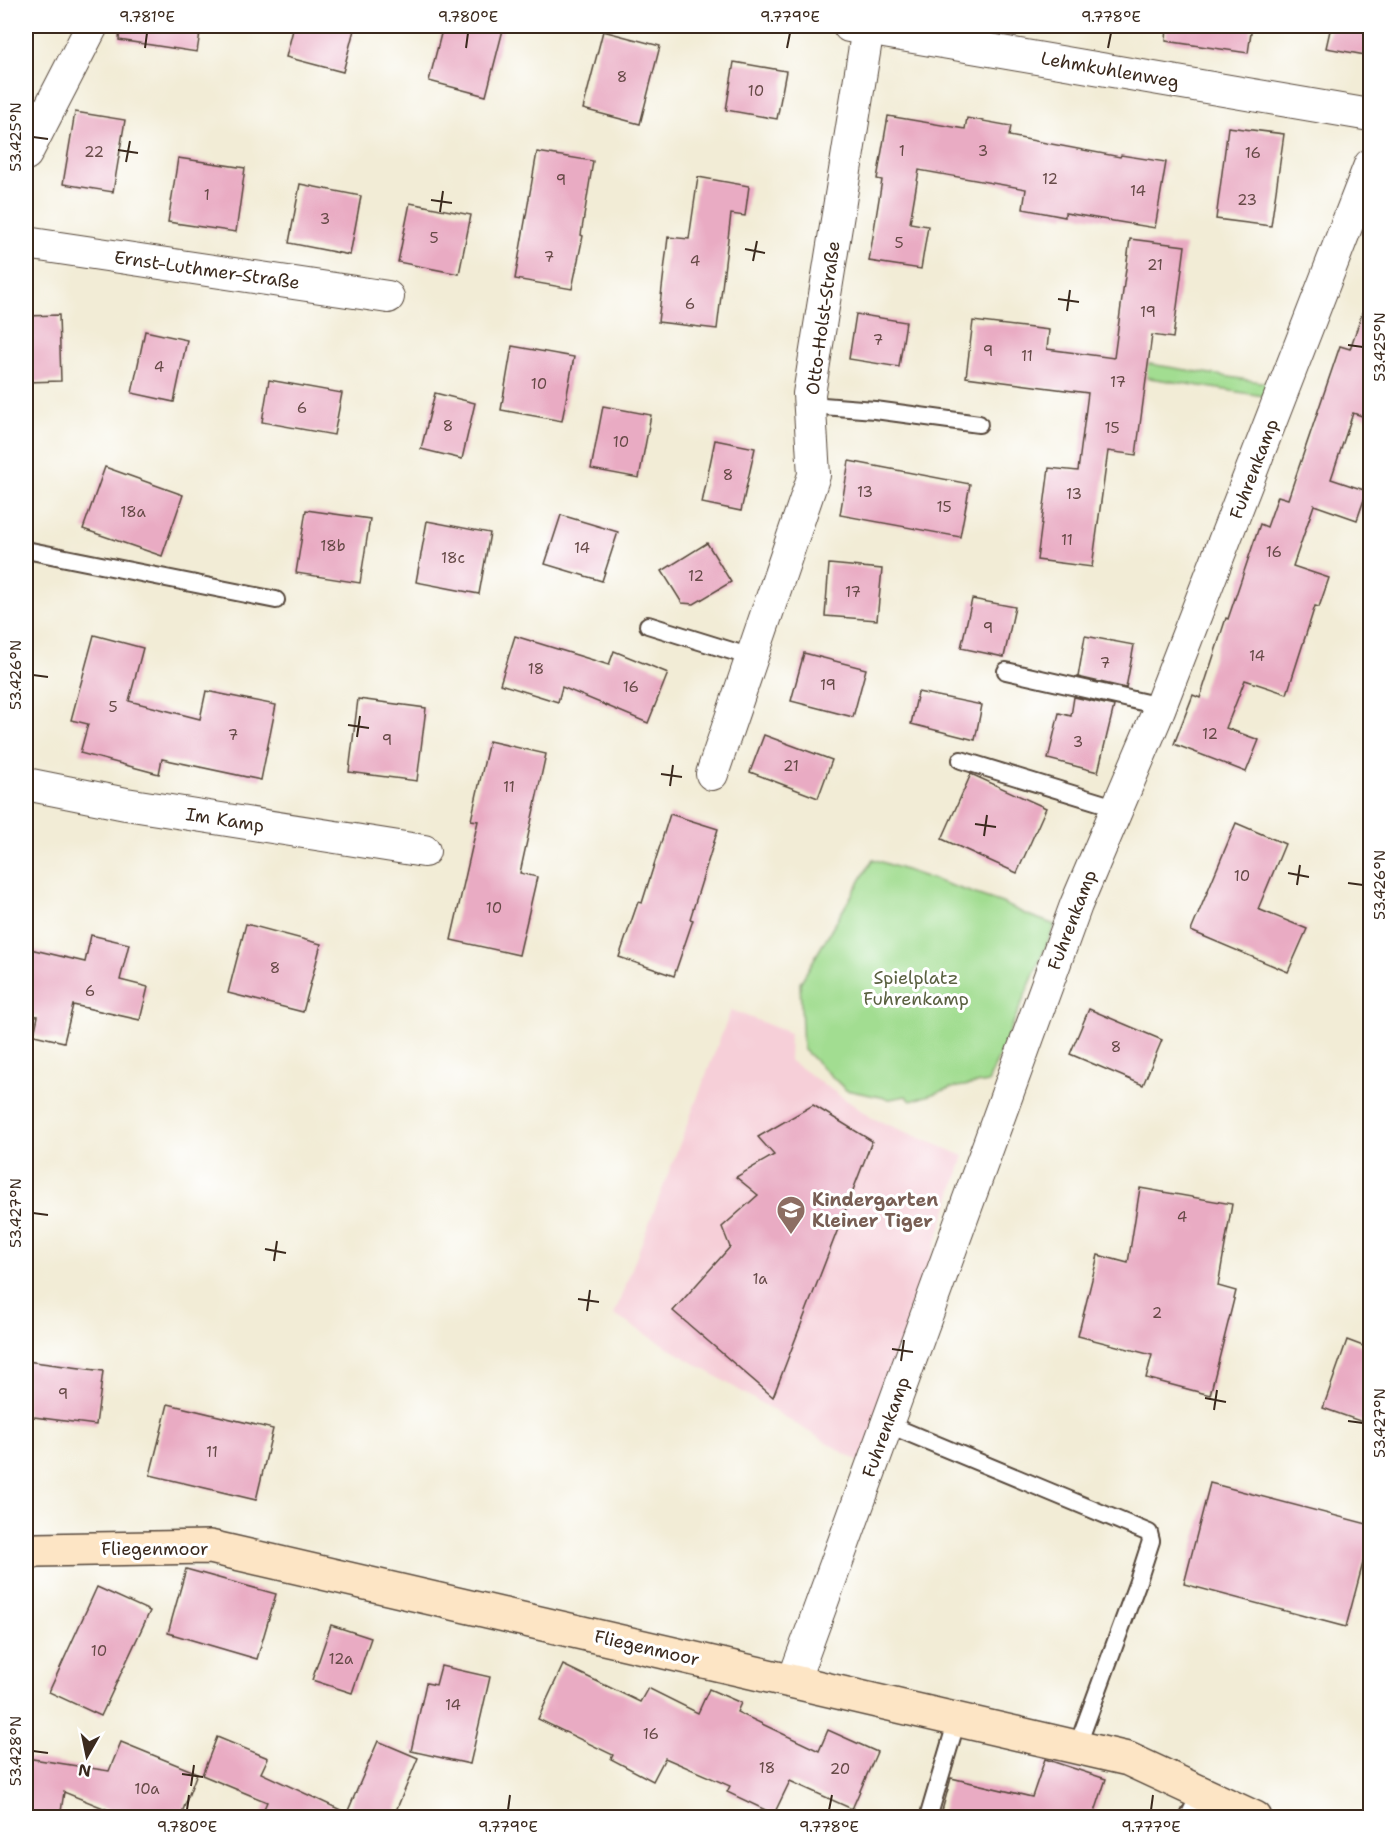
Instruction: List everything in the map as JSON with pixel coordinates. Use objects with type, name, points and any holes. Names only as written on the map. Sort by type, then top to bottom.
[{"type":"street","points":[[26,154],[93,26]]},
{"type":"street","name":"Lehmkuhlenweg","points":[[858,27],[968,36],[1371,115]]},
{"type":"street","name":"Otto-Holst-Straße","points":[[712,774],[814,475],[809,394],[858,27]]},
{"type":"street","name":"Fuhrenkamp","points":[[793,1682],[1076,906],[1160,706],[1371,165]]},
{"type":"street","name":"Ernst-Luthmer-Straße","points":[[26,243],[388,297]]},
{"type":"street","name":"Im Kamp","points":[[26,784],[126,804],[424,851]]},
{"type":"street","name":"Fliegenmoor","points":[[26,1553],[37,1550],[210,1547],[1128,1759],[1194,1805],[1255,1818]]},
{"type":"lane","points":[[810,405],[875,410],[979,424]]},
{"type":"lane","points":[[26,550],[276,600]]},
{"type":"lane","points":[[648,625],[751,657]]},
{"type":"lane","points":[[1006,671],[1160,706]]},
{"type":"lane","points":[[961,760],[1118,808]]},
{"type":"lane","points":[[887,1424],[1149,1533],[1151,1541],[1137,1584],[1077,1747]]},
{"type":"lane","points":[[928,1818],[957,1720]]},
{"type":"shaded area","name":"Kindergarten Kleiner Tiger","points":[[731,1010],[790,1033],[789,1060],[872,1118],[964,1156],[864,1465],[614,1315]]},
{"type":"green space","points":[[1113,358],[1267,383],[1263,396],[1112,372]]},
{"type":"green space","name":"Spielplatz Fuhrenkamp","points":[[873,859],[1002,903],[1055,925],[988,1082],[951,1088],[911,1101],[906,1096],[890,1099],[846,1090],[803,1049],[800,983]]},
{"type":"building","points":[[120,26],[201,26],[197,52],[119,40]]},
{"type":"building","points":[[294,26],[355,26],[343,72],[286,57]]},
{"type":"building","points":[[443,26],[504,26],[486,96],[429,81]]},
{"type":"building","points":[[1167,26],[1252,26],[1248,53],[1166,41]]},
{"type":"building","points":[[1331,26],[1371,26],[1371,56],[1326,48]]},
{"type":"building","points":[[603,31],[660,46],[640,124],[583,109]]},
{"type":"building","points":[[734,62],[786,71],[777,119],[726,110]]},
{"type":"building","points":[[75,112],[125,120],[113,192],[63,184]]},
{"type":"building","points":[[888,116],[965,129],[967,118],[1011,126],[1009,136],[1120,157],[1121,155],[1166,162],[1155,228],[1065,213],[1065,217],[1023,209],[1026,189],[919,170],[910,223],[928,226],[921,269],[869,261],[882,180],[877,179]]},
{"type":"building","points":[[1228,127],[1284,134],[1271,226],[1216,219]]},
{"type":"building","points":[[537,152],[593,161],[581,235],[583,236],[572,289],[515,279]]},
{"type":"building","points":[[178,158],[245,168],[236,232],[168,222]]},
{"type":"building","points":[[698,177],[749,186],[745,216],[731,214],[717,329],[658,322],[668,237],[689,239]]},
{"type":"building","points":[[300,184],[361,196],[350,255],[289,243]]},
{"type":"building","points":[[410,203],[471,215],[459,274],[398,262]]},
{"type":"building","points":[[1130,239],[1185,246],[1173,338],[1152,335],[1136,455],[1108,451],[1092,567],[1037,560],[1049,468],[1078,471],[1088,393],[966,377],[973,321],[1049,330],[1047,349],[1114,358]]},
{"type":"building","points":[[1366,302],[1371,303],[1371,419],[1353,413],[1331,479],[1367,491],[1357,520],[1314,505],[1293,566],[1329,578],[1319,607],[1315,606],[1287,694],[1245,680],[1226,728],[1259,740],[1246,772],[1174,744],[1193,695],[1200,698],[1260,524],[1267,527],[1278,496],[1288,499],[1340,346],[1350,349]]},
{"type":"building","points":[[856,314],[906,322],[899,367],[849,359]]},
{"type":"building","points":[[59,315],[61,381],[26,382],[26,316]]},
{"type":"building","points":[[145,331],[187,340],[174,402],[132,393]]},
{"type":"building","points":[[512,346],[574,357],[562,421],[501,410]]},
{"type":"building","points":[[269,380],[342,393],[334,435],[262,422]]},
{"type":"building","points":[[435,393],[475,403],[462,459],[421,449]]},
{"type":"building","points":[[603,406],[651,415],[639,478],[591,469]]},
{"type":"building","points":[[715,440],[755,448],[741,511],[702,503]]},
{"type":"building","points":[[849,461],[970,484],[960,537],[840,515]]},
{"type":"building","points":[[105,467],[183,495],[162,556],[83,529]]},
{"type":"building","points":[[306,510],[370,519],[360,583],[296,573]]},
{"type":"building","points":[[561,515],[618,532],[602,581],[545,564]]},
{"type":"building","points":[[427,521],[490,533],[479,594],[416,582]]},
{"type":"building","points":[[707,543],[731,582],[694,604],[682,603],[662,571]]},
{"type":"building","points":[[829,564],[882,569],[877,620],[825,616]]},
{"type":"building","points":[[972,599],[1015,607],[1004,657],[961,648]]},
{"type":"building","points":[[94,635],[143,648],[129,701],[200,719],[206,691],[276,705],[261,780],[162,759],[159,774],[80,753],[88,724],[71,720]]},
{"type":"building","points":[[515,636],[609,665],[614,651],[668,673],[648,723],[562,687],[558,702],[500,684]]},
{"type":"building","points":[[1085,636],[1134,645],[1126,688],[1078,677]]},
{"type":"building","points":[[804,653],[866,669],[853,717],[791,701]]},
{"type":"building","points":[[918,692],[982,705],[975,740],[911,724]]},
{"type":"building","points":[[1074,697],[1114,706],[1098,772],[1048,759],[1059,713],[1071,716]]},
{"type":"building","points":[[358,699],[426,708],[417,781],[349,772]]},
{"type":"building","points":[[764,735],[832,760],[818,798],[750,772]]},
{"type":"building","points":[[489,741],[546,754],[520,873],[537,877],[519,955],[451,940],[478,821],[471,820]]},
{"type":"building","points":[[971,774],[1046,808],[1017,873],[942,839]]},
{"type":"building","points":[[670,814],[718,829],[690,919],[693,920],[674,976],[619,957],[638,902],[642,903]]},
{"type":"building","points":[[1236,823],[1285,844],[1258,909],[1307,929],[1288,972],[1191,931]]},
{"type":"building","points":[[246,924],[321,944],[303,1012],[228,993]]},
{"type":"building","points":[[91,935],[129,944],[120,980],[148,987],[140,1020],[73,1005],[64,1042],[34,1035],[38,1016],[26,1015],[26,948],[85,962]]},
{"type":"building","points":[[1089,1009],[1162,1040],[1143,1085],[1070,1054]]},
{"type":"building","points":[[813,1105],[872,1141],[773,1397],[673,1311],[730,1247],[722,1227],[758,1195],[736,1177],[774,1155],[758,1137]]},
{"type":"building","points":[[1140,1188],[1232,1204],[1218,1286],[1236,1291],[1210,1395],[1146,1378],[1152,1355],[1078,1336],[1098,1255],[1128,1263]]},
{"type":"building","points":[[1347,1340],[1371,1349],[1371,1425],[1323,1408]]},
{"type":"building","points":[[26,1361],[103,1371],[96,1425],[26,1416]]},
{"type":"building","points":[[168,1404],[273,1429],[256,1500],[150,1475]]},
{"type":"building","points":[[1210,1483],[1371,1525],[1371,1533],[1346,1627],[1184,1584]]},
{"type":"building","points":[[186,1569],[276,1594],[257,1659],[168,1633]]},
{"type":"building","points":[[97,1587],[150,1611],[101,1716],[49,1692]]},
{"type":"building","points":[[331,1625],[371,1638],[352,1693],[312,1680]]},
{"type":"building","points":[[563,1665],[640,1702],[648,1688],[698,1713],[709,1689],[741,1703],[737,1712],[819,1751],[828,1730],[877,1752],[852,1809],[790,1781],[774,1814],[727,1792],[730,1786],[665,1758],[653,1781],[611,1759],[613,1755],[538,1719]]},
{"type":"building","points":[[441,1666],[490,1677],[470,1764],[411,1751],[426,1683],[436,1685]]},
{"type":"building","points":[[217,1737],[268,1758],[261,1773],[347,1813],[378,1741],[418,1758],[393,1818],[260,1818],[267,1802],[202,1775]]},
{"type":"building","points":[[121,1742],[197,1773],[180,1818],[128,1818],[64,1792],[60,1818],[26,1818],[26,1758],[109,1771]]},
{"type":"building","points":[[1045,1759],[1106,1779],[1093,1818],[940,1818],[951,1778],[1032,1797]]},
{"type":"place","name":"Kindergarten Kleiner Tiger","points":[[791,1236]]}]
